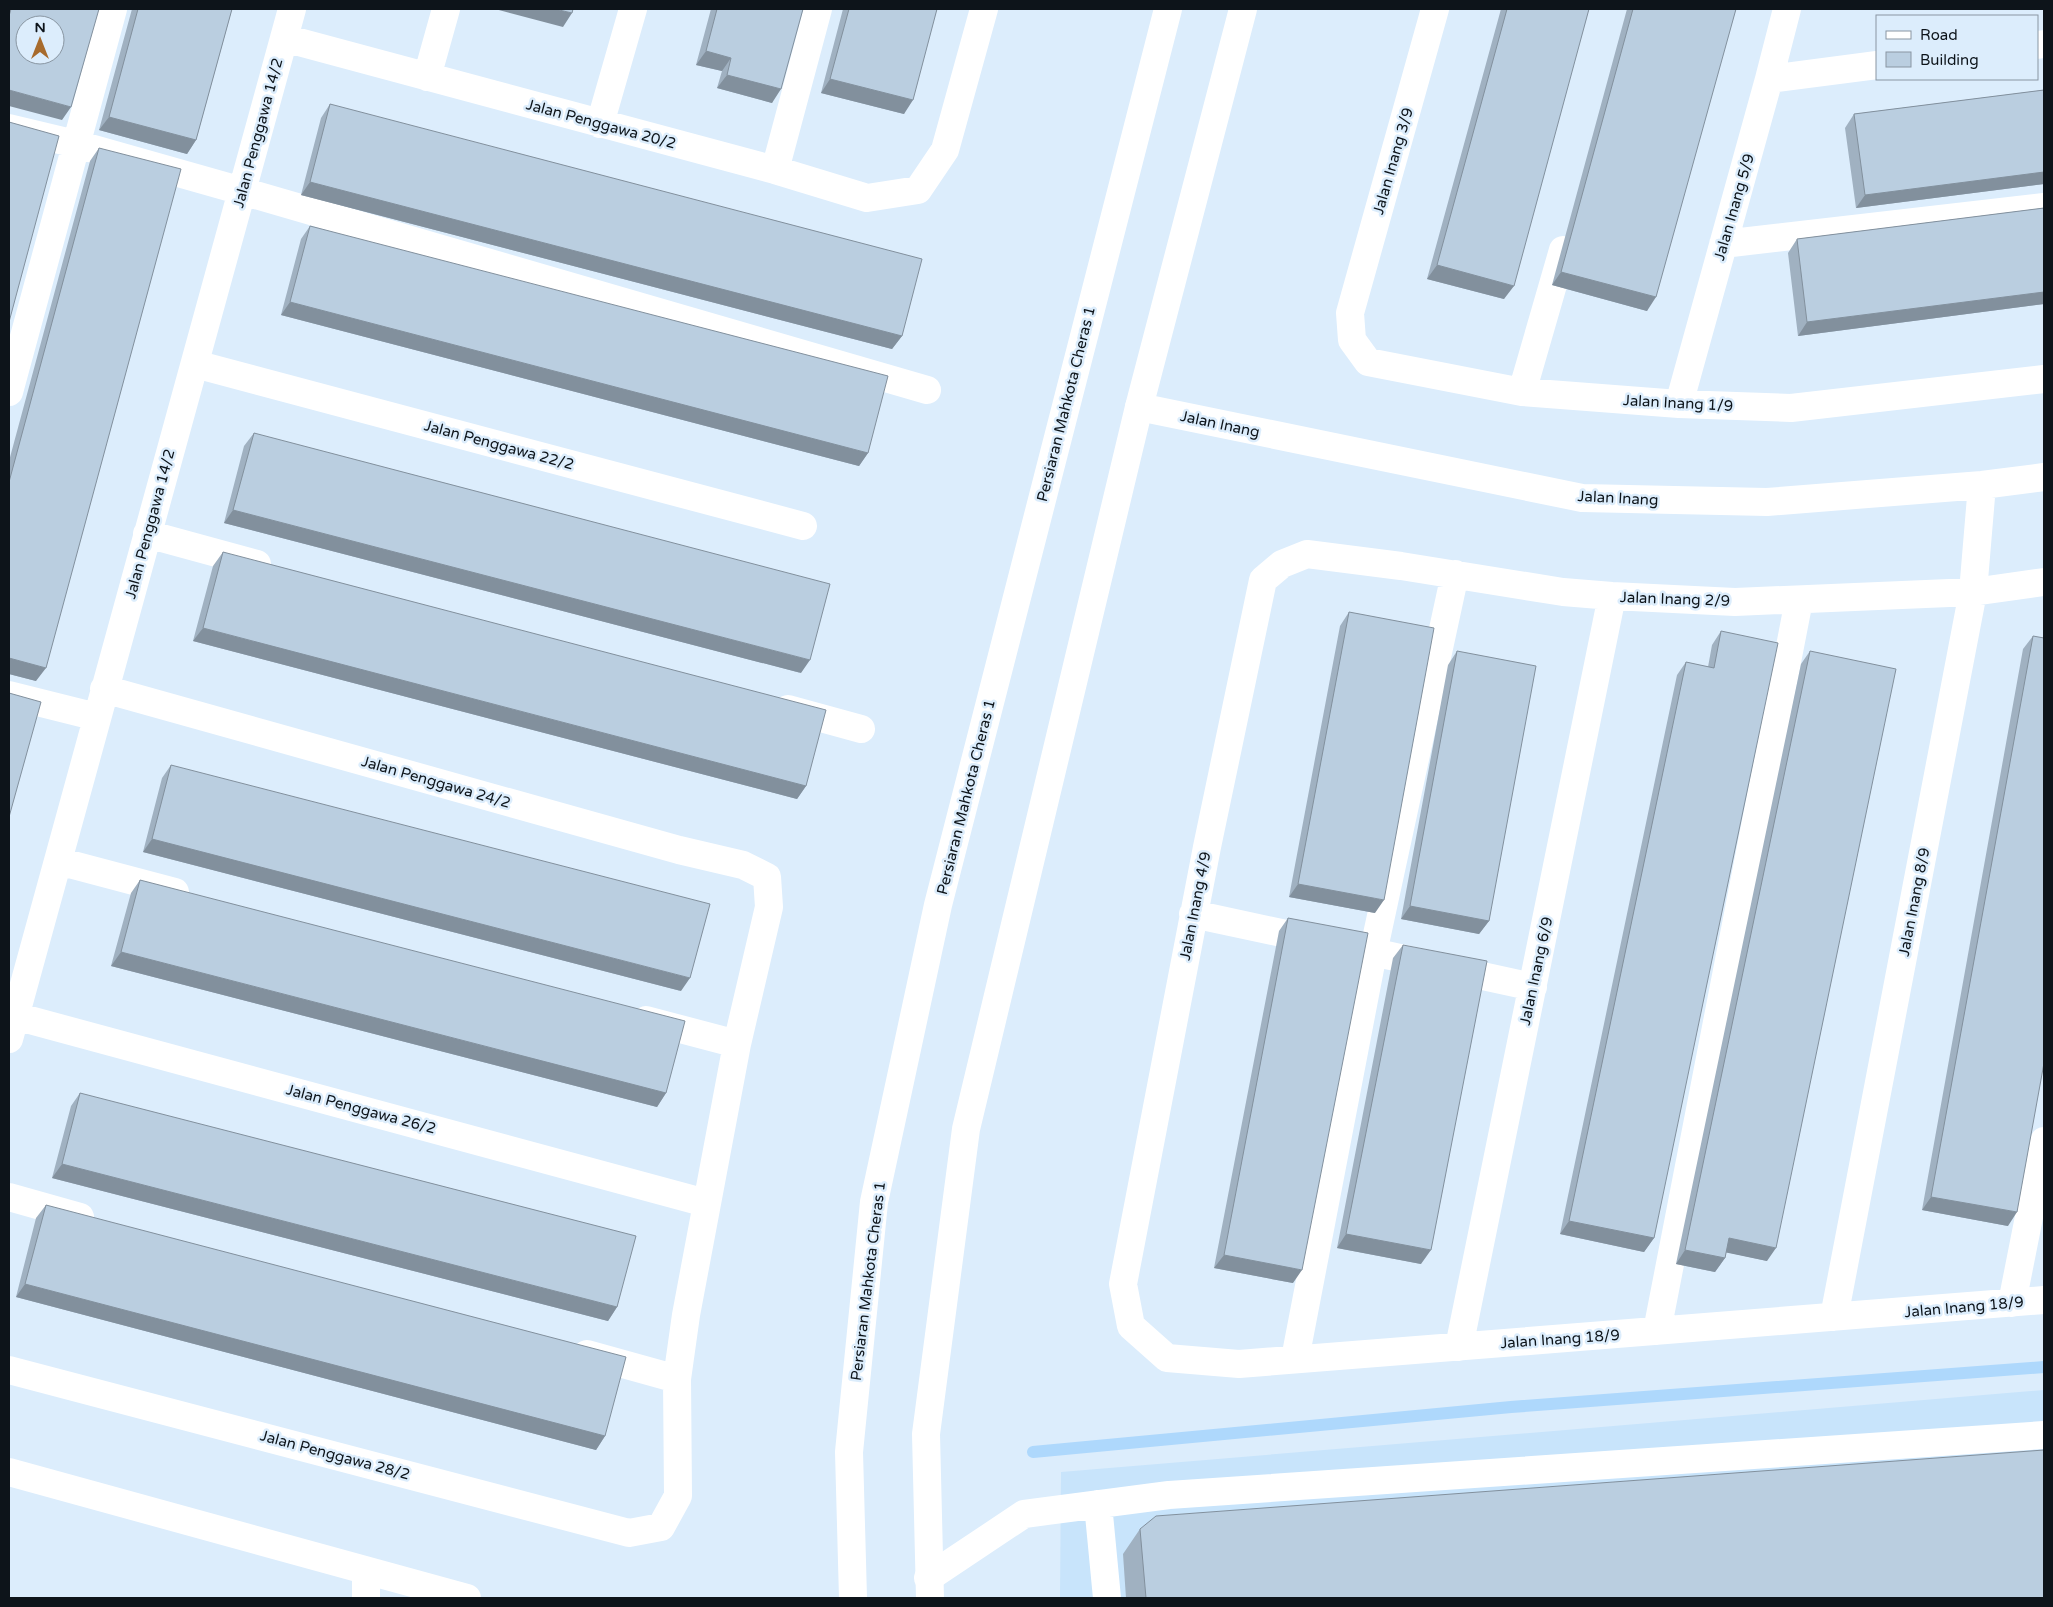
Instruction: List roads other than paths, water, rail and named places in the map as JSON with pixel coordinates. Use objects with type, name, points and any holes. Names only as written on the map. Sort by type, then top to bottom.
[{"type":"street","points":[[9,392],[113,9]]},
{"type":"street","name":"Jalan Penggawa 14/2","points":[[12,1028],[292,9]]},
{"type":"street","points":[[427,77],[446,9]]},
{"type":"street","points":[[600,124],[633,9]]},
{"type":"street","points":[[775,170],[818,9]]},
{"type":"street","name":"Jalan Penggawa 20/2","points":[[284,38],[775,170],[867,198],[918,190],[945,150],[984,9]]},
{"type":"street","name":"Persiaran Mahkota Cheras 1","points":[[853,1598],[849,1452],[874,1202],[938,905],[1168,9]]},
{"type":"street","points":[[929,1588],[926,1434],[966,1129],[1139,407],[1243,9]]},
{"type":"street","name":"Jalan Inang 3/9","points":[[1350,312],[1435,9]]},
{"type":"street","name":"Jalan Inang 5/9","points":[[1679,404],[1787,9]]},
{"type":"street","points":[[1769,79],[1876,65]]},
{"type":"street","points":[[9,128],[76,144],[242,191],[927,390]]},
{"type":"street","points":[[1723,244],[2044,207]]},
{"type":"street","points":[[1522,392],[1569,229]]},
{"type":"street","name":"Jalan Inang 1/9","points":[[1350,312],[1352,340],[1368,362],[1522,392],[1679,404],[1791,408],[2044,379]]},
{"type":"street","name":"Jalan Penggawa 22/2","points":[[195,364],[803,526]]},
{"type":"street","name":"Jalan Inang","points":[[1139,407],[1582,498],[1767,502],[1982,485],[2044,477]]},
{"type":"street","name":"Jalan Inang 8/9","points":[[1834,1317],[1973,592],[1982,485]]},
{"type":"street","points":[[147,534],[282,571]]},
{"type":"street","name":"Jalan Inang 2/9","points":[[1307,554],[1455,574],[1563,592],[1735,602],[1973,592],[2044,582]]},
{"type":"street","name":"Jalan Inang 4/9","points":[[1123,1284],[1194,914],[1263,580],[1282,564],[1307,554]]},
{"type":"street","points":[[1295,1359],[1372,952],[1455,574]]},
{"type":"street","name":"Jalan Inang 6/9","points":[[1459,1347],[1612,596]]},
{"type":"street","points":[[1657,1331],[1800,600]]},
{"type":"street","name":"Jalan Penggawa 24/2","points":[[104,689],[679,850],[743,865],[767,877],[769,907],[737,1044]]},
{"type":"street","points":[[9,695],[97,717]]},
{"type":"street","points":[[764,702],[861,728]]},
{"type":"street","points":[[58,861],[201,900]]},
{"type":"street","points":[[1194,914],[1533,987]]},
{"type":"street","points":[[562,1348],[677,1378],[706,1203],[737,1044],[622,1013]]},
{"type":"street","name":"Jalan Penggawa 26/2","points":[[12,1028],[706,1203]]},
{"type":"street","points":[[2012,1303],[2044,1141]]},
{"type":"street","points":[[9,1197],[104,1223]]},
{"type":"street","name":"Jalan Inang 18/9","points":[[1123,1284],[1131,1326],[1167,1358],[1239,1364],[2044,1300]]},
{"type":"street","name":"Jalan Penggawa 28/2","points":[[9,1370],[629,1533],[661,1527],[678,1496],[677,1378]]},
{"type":"street","points":[[929,1588],[1024,1514],[1179,1495],[2044,1435]]},
{"type":"street","points":[[9,1472],[467,1598]]},
{"type":"street","points":[[1098,1504],[1107,1598]]},
{"type":"street","points":[[366,1571],[366,1598]]},
{"type":"waterway","points":[[1033,1452],[1511,1407],[2044,1367]]}]
